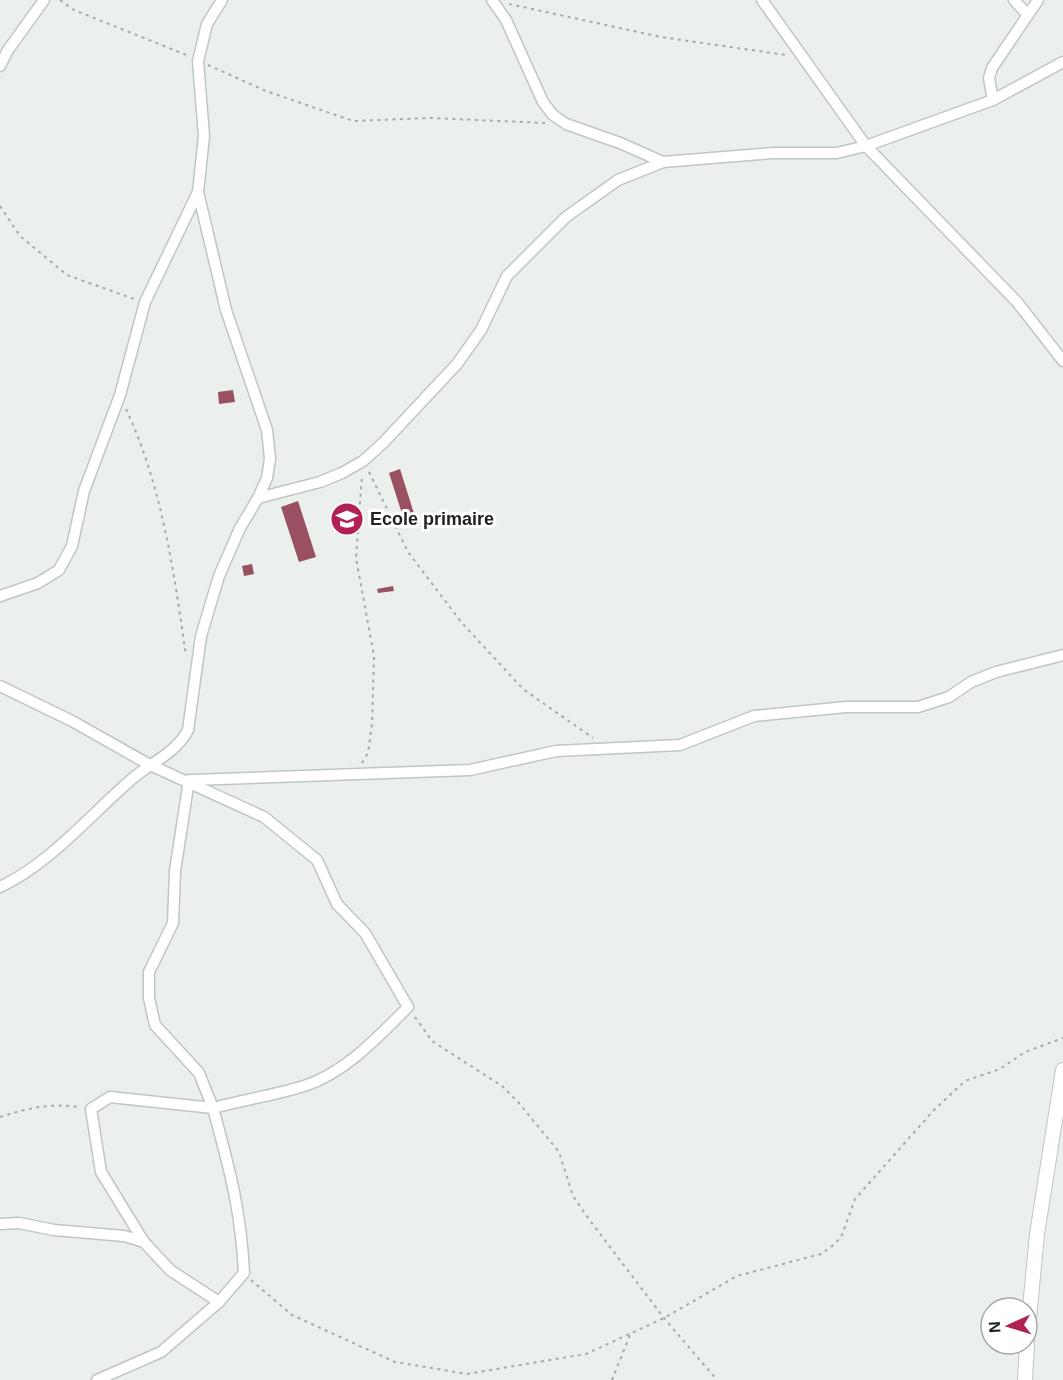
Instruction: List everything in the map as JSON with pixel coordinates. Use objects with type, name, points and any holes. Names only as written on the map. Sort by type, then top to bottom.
[{"type":"street","points":[[0,66],[8,50],[44,0]]},
{"type":"street","points":[[0,887],[57,848],[150,765],[182,741],[188,730],[201,636],[216,586],[240,528],[267,478],[270,459],[267,430],[226,310],[198,192],[204,136],[198,61],[207,24],[222,0]]},
{"type":"street","points":[[762,0],[866,146],[1017,302],[1063,361]]},
{"type":"street","points":[[1014,0],[1027,14]]},
{"type":"street","points":[[993,100],[989,78],[992,68],[1038,0]]},
{"type":"street","points":[[493,1],[506,20],[543,102],[553,115],[566,124],[620,143],[663,162]]},
{"type":"street","points":[[258,498],[320,482],[363,460],[384,443],[457,363],[481,330],[507,276],[540,240],[583,204],[618,180],[663,162],[773,153],[837,153],[866,146],[993,100],[1063,62]]},
{"type":"street","points":[[0,596],[38,583],[59,570],[65,562],[96,453],[120,395],[145,302],[198,192]]},
{"type":"street","points":[[189,780],[470,770],[556,751],[680,745],[754,717],[846,707],[918,707],[949,698],[971,682],[996,672],[1063,655]]},
{"type":"street","points":[[0,686],[72,721],[150,765],[189,780],[264,817],[317,860],[337,904],[364,933],[408,1007],[373,1042],[325,1076],[305,1086],[213,1108],[110,1097],[91,1109],[100,1172],[144,1242],[170,1270],[219,1302]]},
{"type":"street","points":[[98,1380],[161,1352],[219,1302],[244,1273],[242,1225],[232,1172],[213,1108],[199,1073],[155,1025],[149,998],[149,972],[173,923],[176,871],[189,780]]},
{"type":"street","points":[[1031,1296],[1037,1234],[1063,1070]]},
{"type":"street","points":[[0,1224],[19,1223],[54,1230],[124,1236],[144,1242]]},
{"type":"street","points":[[1025,1380],[1026,1356]]},
{"type":"path","points":[[60,0],[74,10],[136,32],[266,92],[353,121],[431,118],[566,124]]},
{"type":"path","points":[[493,1],[661,37],[775,52],[804,60]]},
{"type":"path","points":[[0,206],[20,236],[67,275],[145,302]]},
{"type":"path","points":[[120,395],[135,428],[169,541],[187,659]]},
{"type":"path","points":[[363,460],[408,552],[462,623],[522,689],[608,748]]},
{"type":"path","points":[[354,773],[368,753],[372,724],[374,656],[356,558],[363,460]]},
{"type":"path","points":[[408,1007],[432,1041],[502,1086],[559,1152],[573,1196],[664,1318],[717,1380]]},
{"type":"path","points":[[244,1273],[292,1315],[395,1362],[467,1374],[586,1354],[664,1318],[737,1276],[821,1254],[842,1236],[855,1199],[921,1124],[965,1081],[1000,1069],[1025,1052],[1063,1038]]},
{"type":"path","points":[[0,1116],[32,1107],[55,1104],[91,1109]]},
{"type":"path","points":[[612,1380],[630,1335]]},
{"type":"building","points":[[233,390],[235,402],[219,404],[218,392]]},
{"type":"building","points":[[400,469],[417,523],[406,526],[389,473]]},
{"type":"building","points":[[298,501],[316,557],[299,562],[281,507]]},
{"type":"building","points":[[252,564],[254,574],[244,576],[242,566]]},
{"type":"building","points":[[393,586],[394,591],[378,593],[377,589]]},
{"type":"place","name":"Ecole primaire","points":[[347,519]]}]
